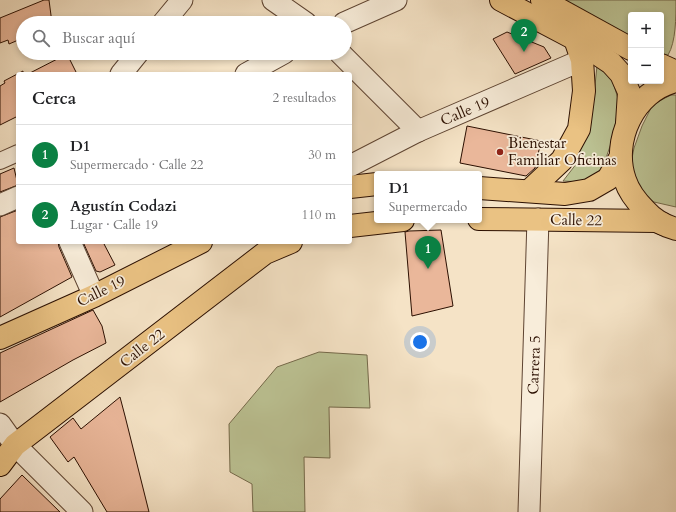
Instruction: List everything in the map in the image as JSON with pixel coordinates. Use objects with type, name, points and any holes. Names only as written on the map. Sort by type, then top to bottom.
[{"type":"main road","points":[[501,0],[575,39],[611,63],[621,74],[629,92],[627,123],[622,140],[620,158],[625,180],[635,201],[651,217],[674,228]]},
{"type":"main road","points":[[542,0],[629,48]]},
{"type":"main road","points":[[529,191],[562,160],[579,129],[584,91],[582,60],[575,39]]},
{"type":"main road","points":[[664,66],[676,72]]},
{"type":"main road","points":[[627,123],[635,110],[646,98],[658,88],[676,81]]},
{"type":"main road","points":[[482,188],[565,194],[589,190],[608,179],[620,158]]},
{"type":"main road","points":[[352,187],[374,184]]},
{"type":"main road","name":"Calle 22","points":[[482,219],[656,221],[674,228]]},
{"type":"main road","points":[[352,226],[376,223]]},
{"type":"main road","name":"Calle 19","points":[[0,338],[94,296],[197,244]]},
{"type":"main road","name":"Calle 22","points":[[0,465],[15,445],[266,253],[287,244]]},
{"type":"street","points":[[169,16],[182,0]]},
{"type":"street","points":[[273,0],[296,16]]},
{"type":"street","points":[[352,19],[396,0]]},
{"type":"street","points":[[123,72],[132,60]]},
{"type":"street","points":[[250,72],[271,60]]},
{"type":"street","points":[[347,60],[418,131]]},
{"type":"street","name":"Calle 19","points":[[352,165],[418,131],[582,60]]},
{"type":"street","points":[[0,161],[16,154]]},
{"type":"street","points":[[0,205],[16,198]]},
{"type":"street","name":"Carrera 5","points":[[529,512],[538,219]]},
{"type":"street","points":[[71,244],[94,296]]},
{"type":"street","points":[[0,424],[15,445],[82,512]]},
{"type":"green space","points":[[556,0],[676,0],[673,43],[668,55],[664,55],[664,12],[628,12],[628,37]]},
{"type":"green space","points":[[597,66],[612,79],[619,102],[613,138],[601,172],[581,182],[563,181],[577,163],[594,95]]},
{"type":"green space","points":[[671,95],[676,95],[676,207],[654,202],[636,191],[629,174],[634,148],[642,126],[653,104]]},
{"type":"green space","points":[[319,352],[367,355],[370,408],[329,407],[330,458],[304,457],[305,512],[253,512],[252,484],[230,472],[229,424],[277,367]]},
{"type":"building","points":[[44,0],[49,0],[51,16],[16,16],[16,41],[9,44],[8,40],[0,43],[0,18]]},
{"type":"building","points":[[507,32],[544,47],[551,58],[515,74],[493,39]]},
{"type":"building","points":[[55,60],[70,60],[76,72],[32,72]]},
{"type":"building","points":[[16,75],[16,117],[0,125],[0,86],[5,83],[4,81]]},
{"type":"building","name":"Bienestar Familiar Oficinas","points":[[467,126],[541,141],[535,168],[526,176],[460,163]]},
{"type":"building","points":[[14,168],[16,186],[0,192],[0,174]]},
{"type":"building","points":[[16,211],[16,244],[58,244],[72,277],[0,317],[0,217]]},
{"type":"building","points":[[441,230],[453,306],[412,316],[405,232]]},
{"type":"building","points":[[84,244],[104,244],[115,265],[100,272],[96,271]]},
{"type":"building","points":[[93,310],[102,326],[106,343],[0,402],[0,353]]},
{"type":"building","points":[[120,397],[149,512],[107,512],[74,457],[68,462],[50,437],[73,418],[81,429]]},
{"type":"building","points":[[22,475],[60,512],[0,512],[0,499]]},
{"type":"place","name":"Agustín Codazi","points":[[524,52]]},
{"type":"place","name":"Bienestar Familiar Oficinas","points":[[500,152]]},
{"type":"place","name":"D1","points":[[428,269]]}]
